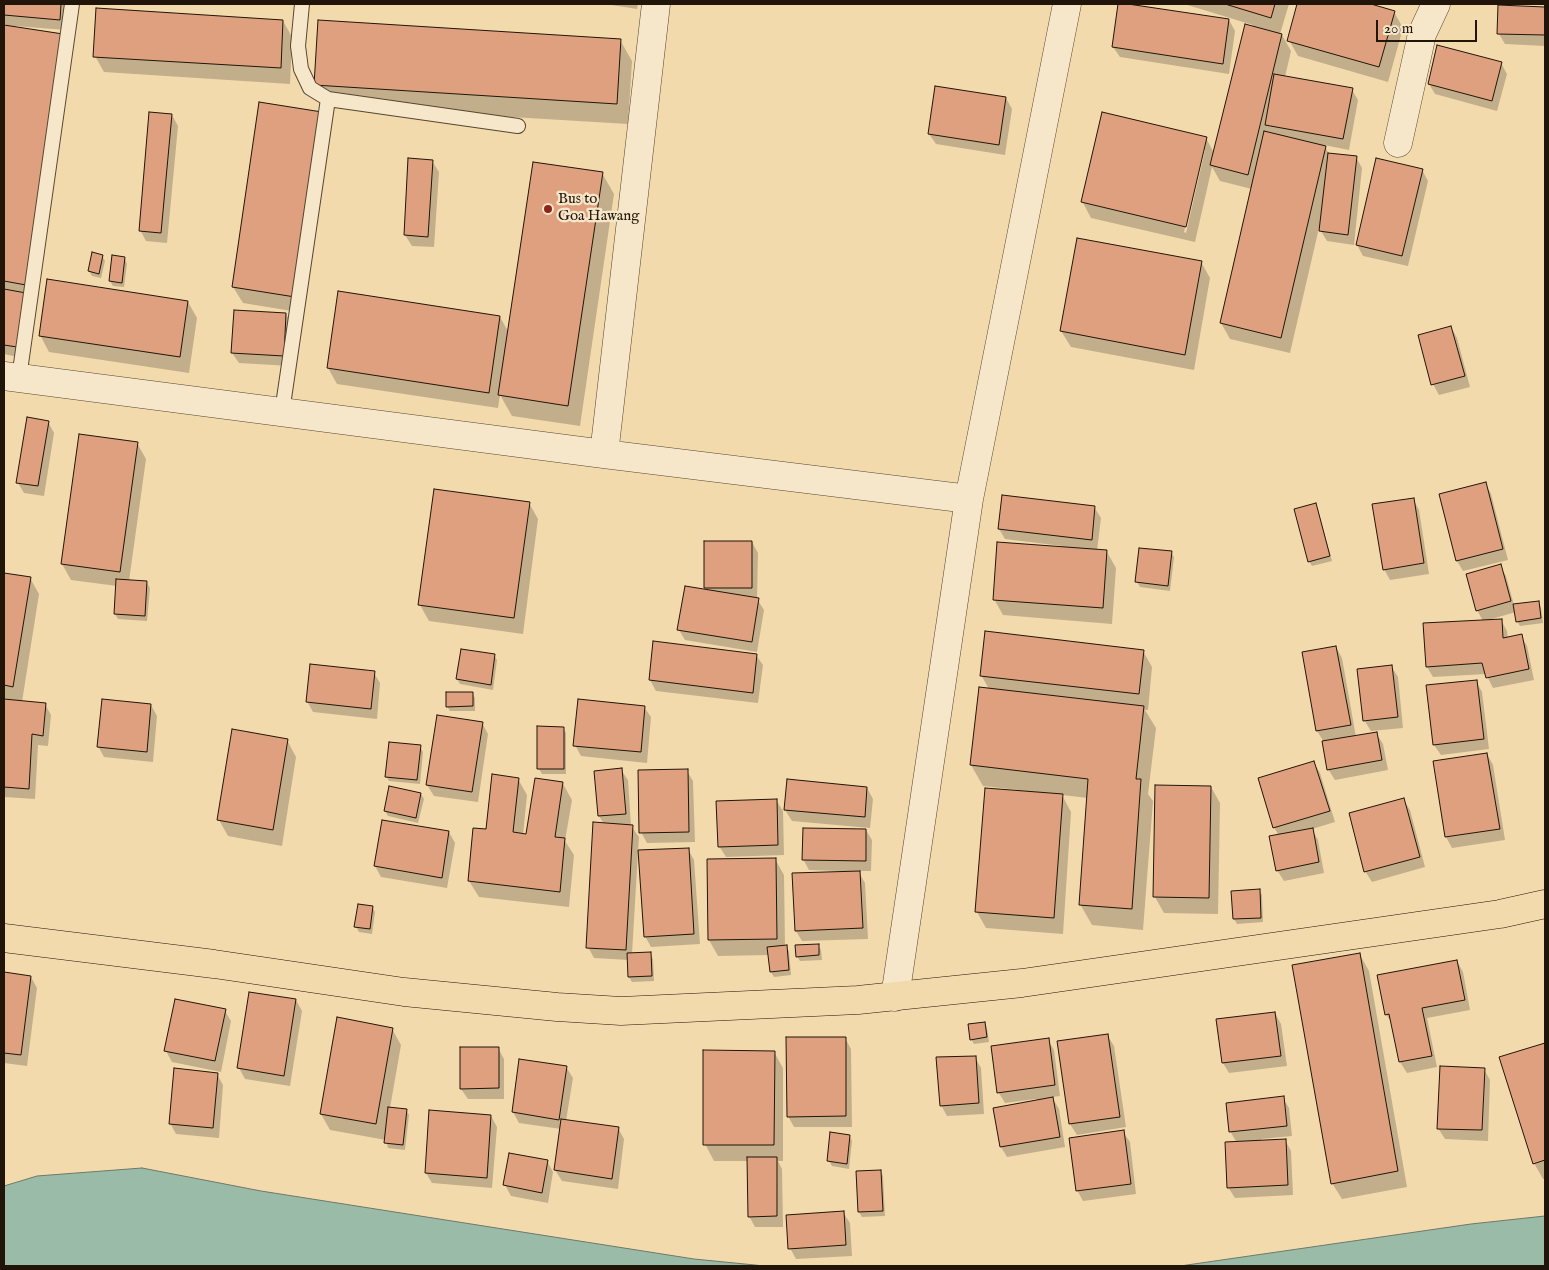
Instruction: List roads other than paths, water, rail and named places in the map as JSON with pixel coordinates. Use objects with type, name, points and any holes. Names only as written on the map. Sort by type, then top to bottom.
[{"type":"highway","points":[[4,938],[214,964],[404,992],[557,1007],[631,1010],[858,1000],[1022,984],[1500,914],[1545,904]]},
{"type":"street","points":[[604,454],[656,4]]},
{"type":"street","points":[[895,997],[969,499],[1067,4]]},
{"type":"street","points":[[1398,143],[1422,34],[1436,4]]},
{"type":"street","points":[[11,377],[969,499]]},
{"type":"lane","points":[[11,377],[72,4]]},
{"type":"lane","points":[[302,4],[298,46],[301,69],[310,88],[328,99],[518,126]]},
{"type":"lane","points":[[282,412],[328,99]]},
{"type":"place","name":"Bus to Goa Hawang","points":[[548,209]]}]
